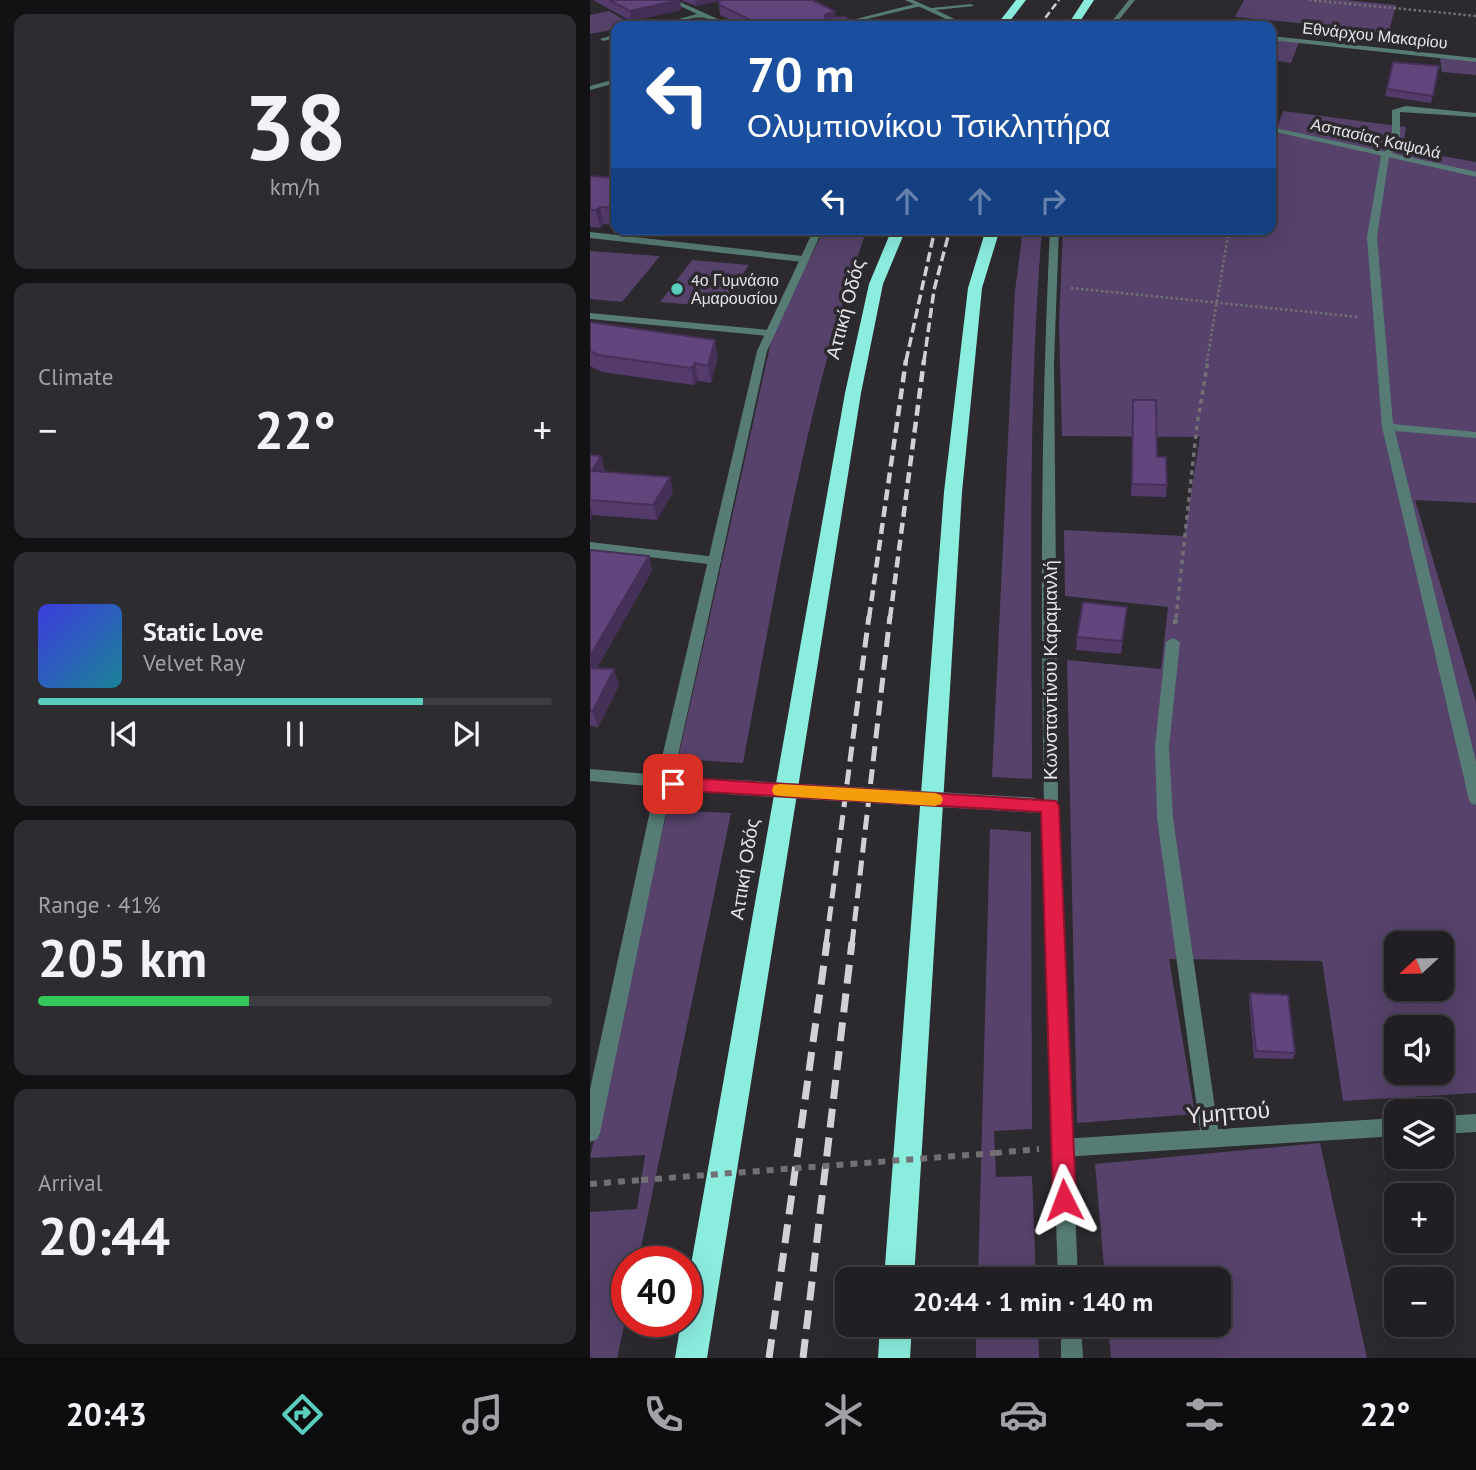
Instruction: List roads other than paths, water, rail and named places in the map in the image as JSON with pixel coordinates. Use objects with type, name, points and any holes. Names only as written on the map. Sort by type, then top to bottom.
[{"type":"highway","points":[[1005,21],[1020,0]]},
{"type":"highway","points":[[1075,21],[1089,0]]},
{"type":"highway","name":"Αττική Οδός","points":[[691,1358],[852,393],[876,284],[896,235]]},
{"type":"highway","points":[[900,1267],[953,492],[975,288],[991,235]]},
{"type":"highway","points":[[894,1358],[895,1337]]},
{"type":"street","points":[[908,0],[952,21]]},
{"type":"street","points":[[1115,21],[1132,0]]},
{"type":"street","points":[[852,21],[919,5],[944,9],[973,3]]},
{"type":"street","points":[[962,21],[973,3]]},
{"type":"street","points":[[680,4],[717,21]]},
{"type":"street","points":[[677,21],[703,15]]},
{"type":"street","points":[[603,39],[611,37]]},
{"type":"street","name":"Εθνάρχου Μακαρίου","points":[[1276,39],[1476,60]]},
{"type":"street","points":[[590,88],[611,82]]},
{"type":"street","points":[[1476,115],[1397,109],[1396,145],[1384,156],[1372,237],[1388,427],[1476,800]]},
{"type":"street","name":"Ασπασίας Καψαλά","points":[[1276,130],[1476,175]]},
{"type":"street","points":[[590,235],[803,259]]},
{"type":"street","points":[[590,1133],[762,351],[768,333],[816,235]]},
{"type":"street","name":"Κωνσταντίνου Καραμανλή","points":[[1055,235],[1052,286],[1050,806],[1067,1267]]},
{"type":"street","points":[[590,316],[768,333]]},
{"type":"street","points":[[1388,427],[1476,435]]},
{"type":"street","points":[[590,546],[716,561]]},
{"type":"street","points":[[1173,642],[1162,747],[1165,818],[1210,1138]]},
{"type":"street","points":[[590,775],[669,783],[1050,806]]},
{"type":"street","points":[[1454,1124],[1476,1123]]},
{"type":"street","name":"Υμηττού","points":[[1062,1148],[1384,1128]]},
{"type":"street","points":[[1071,1337],[1072,1358]]},
{"type":"railway","points":[[1043,21],[1059,0]]},
{"type":"railway","points":[[906,361],[934,235]]},
{"type":"railway","points":[[924,361],[934,290],[948,235]]},
{"type":"railway","points":[[869,618],[906,360]]},
{"type":"railway","points":[[890,618],[924,360]]},
{"type":"railway","points":[[826,944],[869,616]]},
{"type":"railway","points":[[852,944],[890,616]]},
{"type":"railway","points":[[769,1358],[827,942]]},
{"type":"railway","points":[[803,1358],[852,942]]},
{"type":"place","name":"4ο Γυμνάσιο Αμαρουσίου","points":[[677,289]]}]
